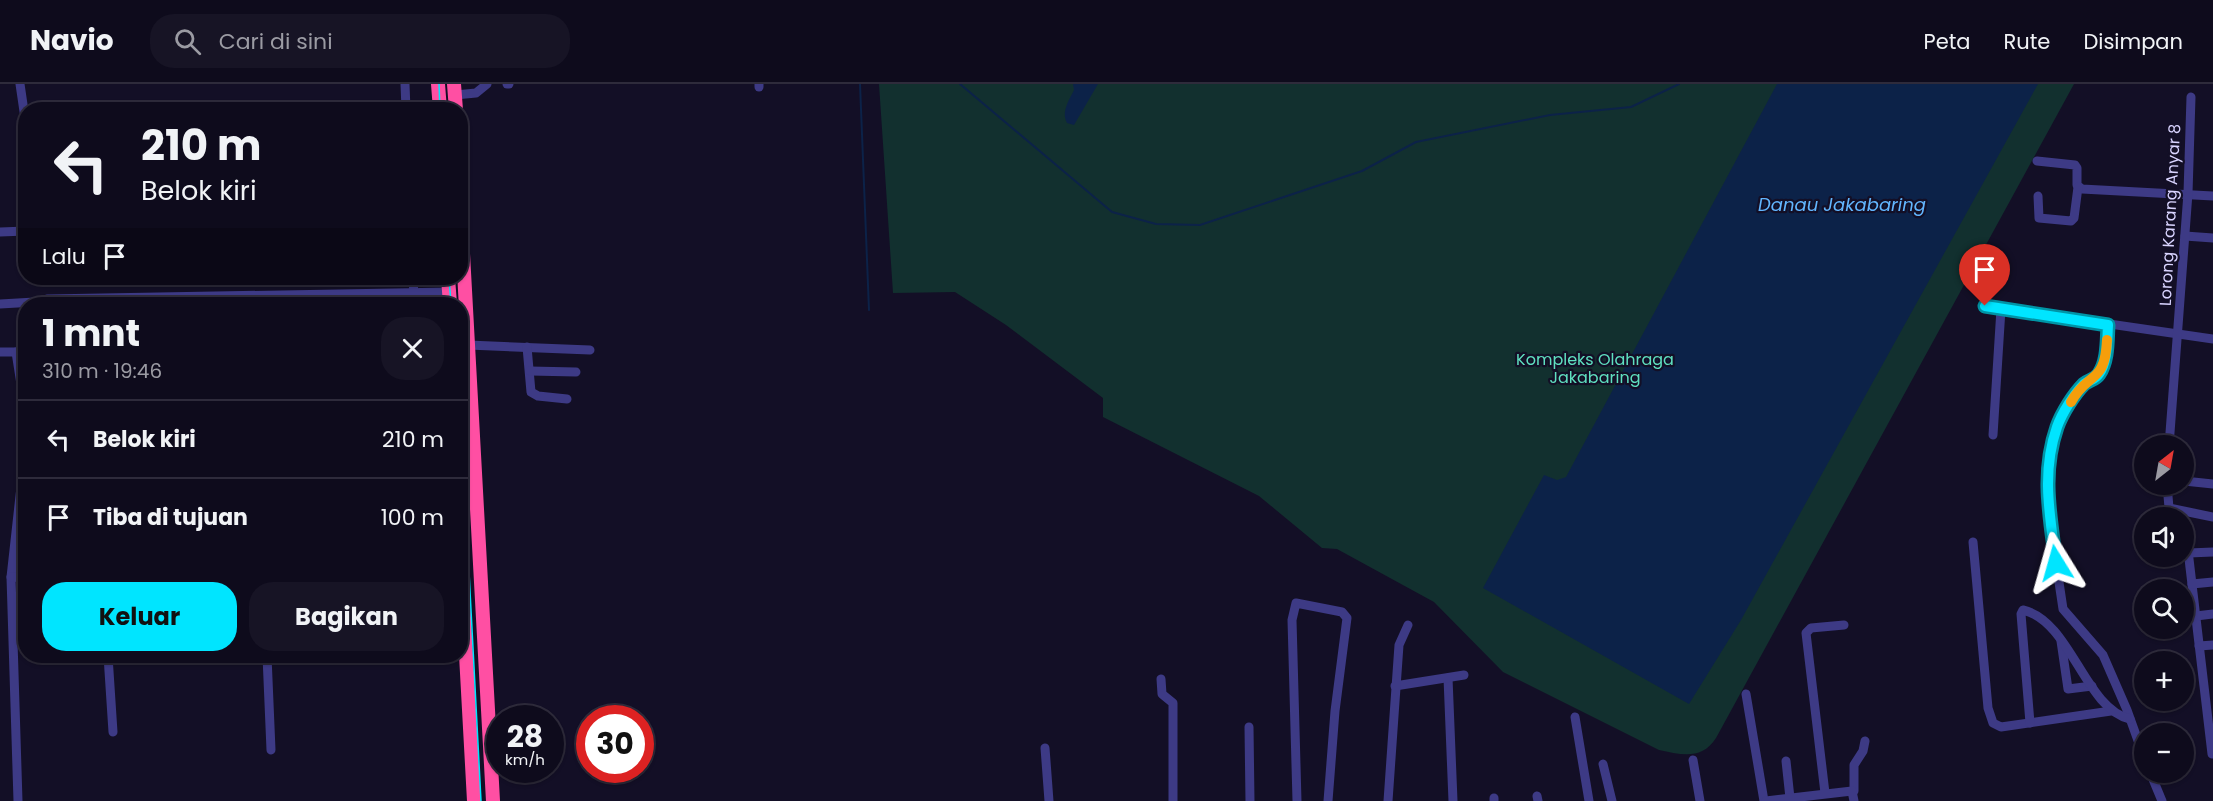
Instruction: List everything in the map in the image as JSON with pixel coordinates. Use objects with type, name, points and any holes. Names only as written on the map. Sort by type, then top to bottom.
[{"type":"highway","points":[[438,84],[439,102]]},
{"type":"highway","points":[[468,345],[479,580],[493,801]]},
{"type":"highway","points":[[468,578],[479,580]]},
{"type":"highway","points":[[467,663],[474,801]]},
{"type":"street","points":[[20,84],[23,102]]},
{"type":"street","points":[[405,84],[406,102]]},
{"type":"street","points":[[455,90],[476,93],[487,84]]},
{"type":"street","name":"Lorong Karang Anyar 8","points":[[2170,435],[2188,193],[2191,97]]},
{"type":"street","points":[[2037,161],[2075,165],[2078,187],[2074,218],[2071,221],[2039,218],[2037,196]]},
{"type":"street","points":[[2078,187],[2086,190],[2188,193],[2213,196]]},
{"type":"street","points":[[0,232],[18,231]]},
{"type":"street","points":[[2185,236],[2213,238]]},
{"type":"street","points":[[415,285],[419,296]]},
{"type":"street","points":[[401,297],[419,296]]},
{"type":"street","points":[[295,297],[432,297]]},
{"type":"street","points":[[0,304],[18,304]]},
{"type":"street","points":[[1985,306],[2213,339]]},
{"type":"street","points":[[1993,435],[2001,309]]},
{"type":"street","points":[[2108,325],[2106,356],[2100,374],[2078,391],[2057,425],[2046,492],[2062,609],[2103,655],[2134,729]]},
{"type":"street","points":[[468,345],[590,350]]},
{"type":"street","points":[[526,347],[530,389],[533,394],[567,399]]},
{"type":"street","points":[[0,352],[18,352]]},
{"type":"street","points":[[530,371],[576,372]]},
{"type":"street","points":[[2194,482],[2213,484]]},
{"type":"street","points":[[2168,495],[2169,508],[2213,517]]},
{"type":"street","points":[[18,532],[11,578],[18,801]]},
{"type":"street","points":[[1973,542],[1990,717],[1993,723],[2001,727],[2111,711]]},
{"type":"street","points":[[2194,553],[2213,552]]},
{"type":"street","points":[[11,578],[18,578]]},
{"type":"street","points":[[2194,584],[2213,582]]},
{"type":"street","points":[[2194,600],[2199,646],[2208,677],[2212,754]]},
{"type":"street","points":[[1297,801],[1292,620],[1296,603],[1342,612],[1347,618],[1335,711],[1328,801]]},
{"type":"street","points":[[2030,723],[2022,612],[2027,611],[2040,619],[2061,641],[2111,711],[2130,719]]},
{"type":"street","points":[[2196,616],[2213,614]]},
{"type":"street","points":[[1824,789],[1806,633],[1811,628],[1845,625]]},
{"type":"street","points":[[1388,801],[1399,645],[1408,626]]},
{"type":"street","points":[[2061,641],[2068,689],[2092,686]]},
{"type":"street","points":[[2199,646],[2213,645]]},
{"type":"street","points":[[108,663],[113,732]]},
{"type":"street","points":[[267,663],[271,750]]},
{"type":"street","points":[[1395,686],[1464,675]]},
{"type":"street","points":[[1448,678],[1453,801]]},
{"type":"street","points":[[1161,679],[1162,694],[1173,703],[1173,801]]},
{"type":"street","points":[[1746,694],[1765,801],[1789,793],[1824,789],[1852,791],[1854,796]]},
{"type":"street","points":[[1575,717],[1588,799]]},
{"type":"street","points":[[1249,727],[1250,801]]},
{"type":"street","points":[[1854,796],[1854,765],[1865,741]]},
{"type":"street","points":[[1045,748],[1049,801]]},
{"type":"street","points":[[1693,760],[1699,799]]},
{"type":"street","points":[[1786,761],[1789,793]]},
{"type":"street","points":[[1603,764],[1612,797]]},
{"type":"street","points":[[2155,783],[2162,801]]},
{"type":"green space","name":"Kompleks Olahraga Jakabaring","points":[[879,84],[2074,84],[1716,738],[1698,753],[1683,754],[1659,750],[1503,672],[1434,602],[1337,549],[1322,548],[1259,496],[1103,417],[1103,398],[1006,325],[955,292],[893,293]]},
{"type":"water","points":[[1073,84],[1098,84],[1074,125],[1067,123],[1065,119],[1066,106],[1074,90]]},
{"type":"water","name":"Danau Jakabaring","points":[[1777,84],[2038,84],[1741,620],[1689,704],[1483,588],[1544,475],[1557,480],[1566,477]]},
{"type":"waterway","points":[[860,84],[869,310]]},
{"type":"waterway","points":[[960,84],[1112,212],[1156,224],[1200,225],[1362,171],[1416,142],[1550,115],[1631,107],[1679,84]]},
{"type":"tram line","points":[[439,84],[440,102]]},
{"type":"tram line","points":[[450,285],[450,297]]},
{"type":"tram line","points":[[468,553],[481,801]]},
{"type":"slow traffic","points":[[2071,402],[2081,387],[2100,374],[2106,356],[2107,340]]},
{"type":"route","points":[[1985,306],[2108,325],[2106,356],[2100,374],[2081,387],[2073,398],[2057,425],[2050,455],[2046,481],[2047,502],[2056,563]]}]
